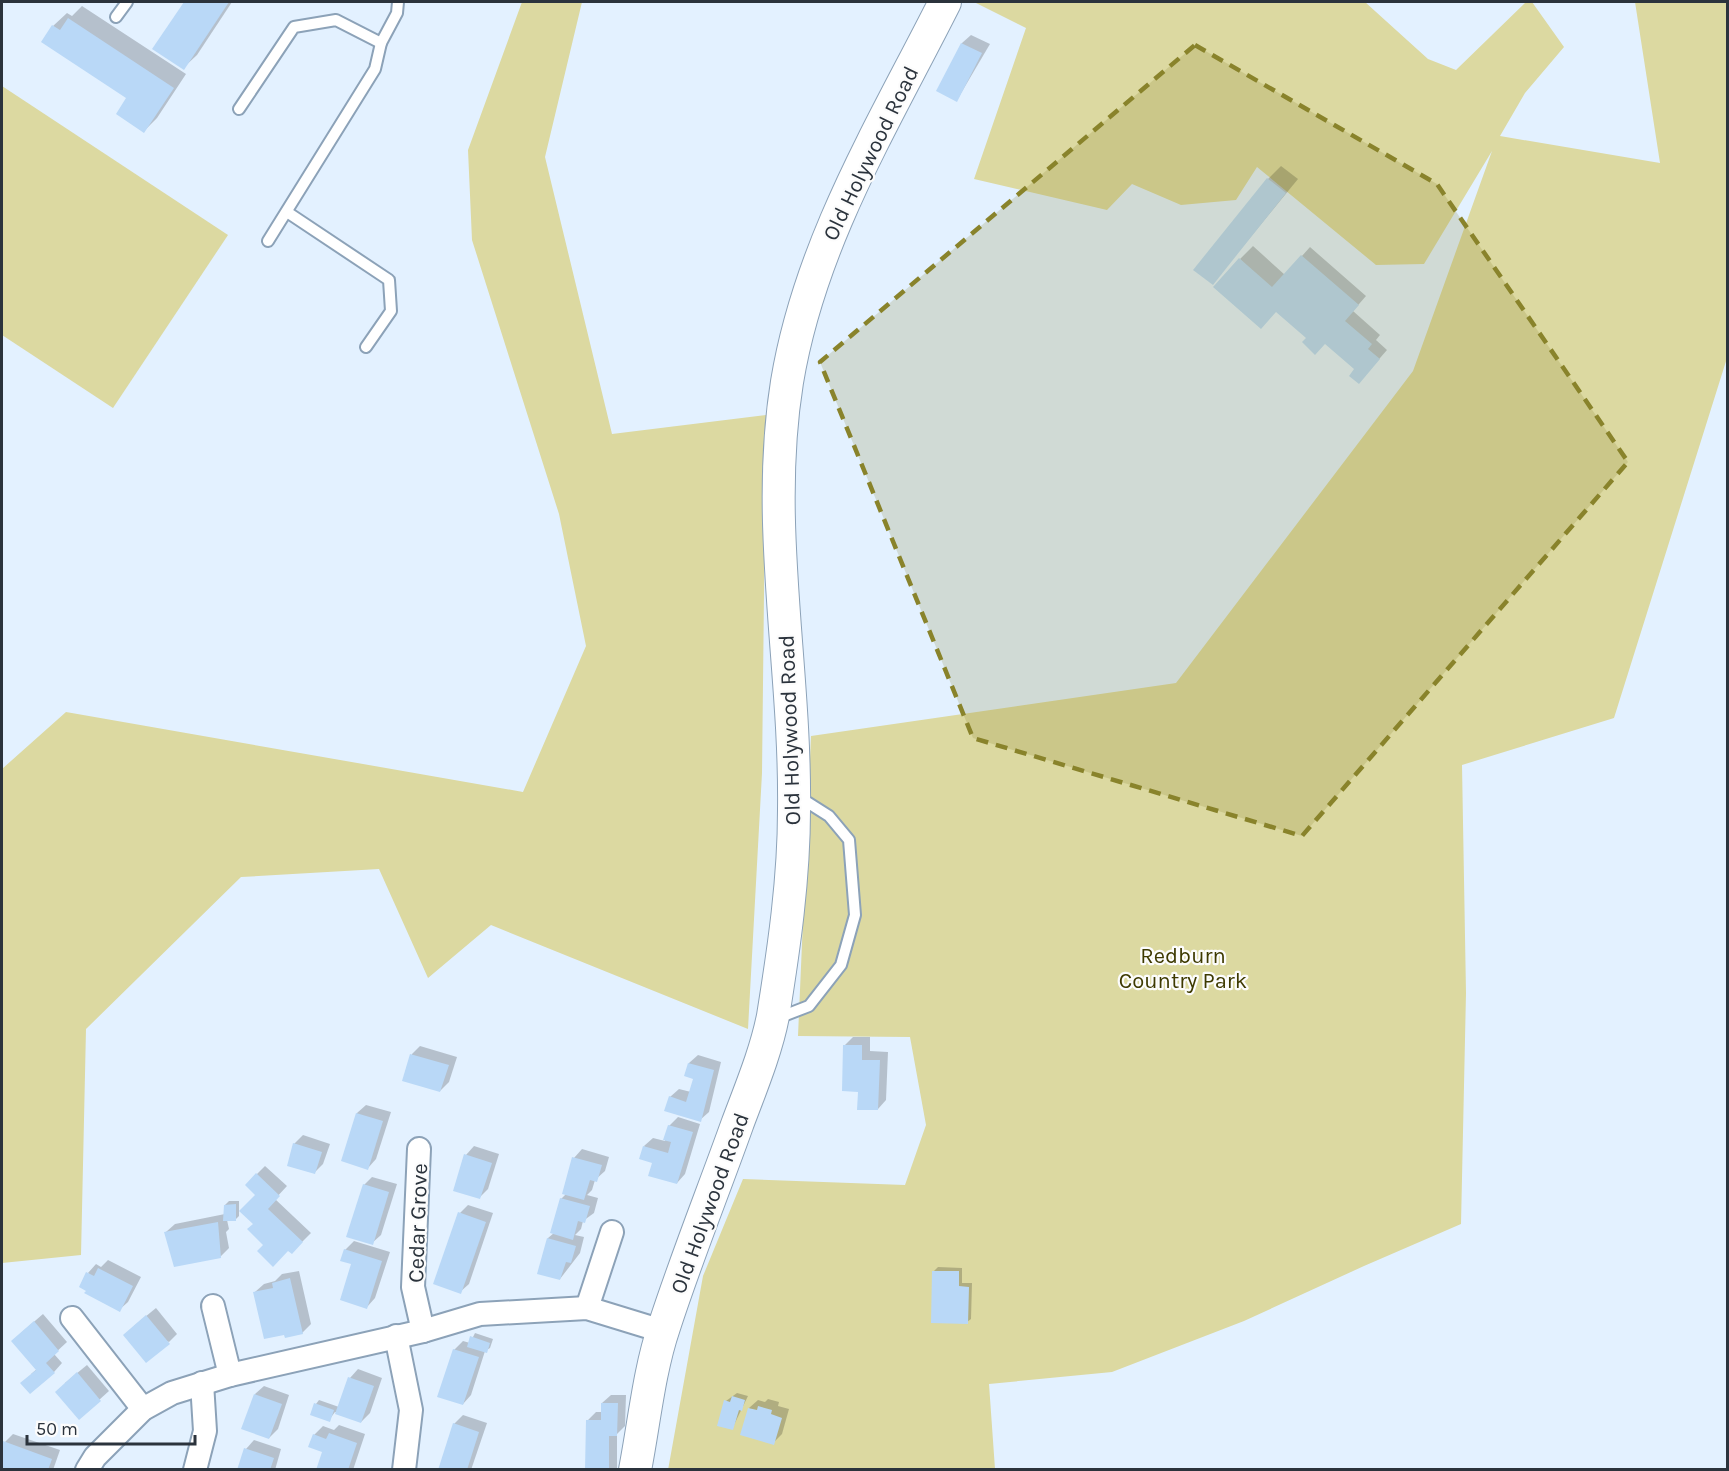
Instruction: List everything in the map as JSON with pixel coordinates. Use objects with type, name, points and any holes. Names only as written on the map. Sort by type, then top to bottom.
[{"type":"street","name":"Old Holywood Road","points":[[635,1470],[662,1331],[748,1095],[772,1021],[789,899],[794,794],[787,657],[778,560],[780,443],[787,382],[801,314],[824,245],[858,167],[945,2]]},
{"type":"street","name":"Cedar Grove","points":[[419,1149],[414,1287],[423,1331]]},
{"type":"street","points":[[587,1308],[612,1232]]},
{"type":"street","points":[[213,1306],[230,1375]]},
{"type":"street","points":[[87,1470],[95,1457],[144,1409],[172,1393],[230,1375],[423,1331],[480,1314],[587,1308],[662,1331]]},
{"type":"street","points":[[72,1318],[144,1409]]},
{"type":"street","points":[[396,1336],[411,1410],[404,1470]]},
{"type":"street","points":[[195,1470],[205,1431],[202,1383]]},
{"type":"lane","points":[[116,17],[126,2]]},
{"type":"lane","points":[[268,241],[375,69],[381,43],[398,13],[398,2]]},
{"type":"lane","points":[[239,109],[294,27],[336,20],[381,43]]},
{"type":"lane","points":[[287,212],[389,280],[391,311],[366,347]]},
{"type":"lane","points":[[772,1021],[809,1006],[828,982],[841,965],[855,915],[849,840],[829,816],[794,794]]},
{"type":"highlighted area","points":[[1195,45],[1437,184],[1628,462],[1302,836],[973,738],[820,362]]},
{"type":"green space","points":[[522,2],[582,2],[545,157],[612,434],[766,415],[762,773],[748,1029],[491,925],[428,978],[379,869],[241,877],[86,1029],[81,1255],[2,1263],[2,769],[66,712],[523,792],[586,646],[559,514],[472,240],[468,150]]},
{"type":"green space","name":"Redburn Country Park","points":[[974,2],[1365,2],[1428,59],[1456,70],[1526,2],[1532,2],[1564,47],[1525,93],[1500,136],[1660,163],[1635,2],[1727,2],[1727,358],[1614,718],[1462,765],[1466,993],[1461,1224],[1244,1321],[1112,1372],[989,1384],[995,1469],[668,1470],[703,1276],[743,1179],[905,1185],[926,1125],[910,1037],[798,1036],[811,736],[1176,683],[1413,371],[1492,151],[1424,264],[1376,265],[1257,167],[1236,200],[1181,205],[1132,184],[1107,210],[974,179],[1026,28]]},
{"type":"green space","points":[[2,86],[228,235],[113,408],[2,335]]},
{"type":"building","points":[[184,2],[229,2],[184,70],[152,49]]},
{"type":"building","points":[[68,18],[174,88],[144,133],[116,114],[126,98],[41,42],[52,25],[60,30]]},
{"type":"building","points":[[961,43],[982,53],[957,102],[936,91]]},
{"type":"building","points":[[1267,178],[1286,193],[1213,285],[1193,270]]},
{"type":"building","points":[[1301,255],[1359,305],[1345,321],[1372,344],[1368,349],[1380,359],[1359,384],[1349,376],[1354,369],[1325,344],[1315,355],[1302,342],[1306,338],[1276,312],[1261,329],[1213,287],[1239,258],[1272,287]]},
{"type":"building","points":[[843,1045],[862,1045],[862,1060],[880,1060],[878,1110],[857,1110],[858,1092],[842,1091]]},
{"type":"building","points":[[410,1054],[449,1065],[440,1092],[402,1081]]},
{"type":"building","points":[[688,1063],[714,1070],[701,1122],[664,1111],[669,1096],[686,1102],[693,1079],[684,1076]]},
{"type":"building","points":[[356,1113],[383,1121],[368,1170],[341,1161]]},
{"type":"building","points":[[668,1125],[693,1132],[677,1184],[648,1176],[652,1163],[639,1159],[643,1146],[668,1153],[671,1142],[663,1140]]},
{"type":"building","points":[[293,1143],[322,1152],[315,1174],[287,1166]]},
{"type":"building","points":[[464,1154],[492,1163],[480,1199],[453,1191]]},
{"type":"building","points":[[572,1157],[602,1165],[597,1182],[590,1180],[584,1200],[562,1194]]},
{"type":"building","points":[[256,1173],[280,1196],[268,1209],[303,1242],[292,1254],[288,1251],[273,1267],[257,1251],[263,1245],[247,1229],[253,1224],[239,1211],[255,1195],[245,1185]]},
{"type":"building","points":[[363,1184],[389,1192],[373,1245],[346,1237]]},
{"type":"building","points":[[560,1198],[590,1206],[585,1223],[578,1221],[573,1240],[550,1233]]},
{"type":"building","points":[[236,1204],[236,1221],[223,1221],[224,1205]]},
{"type":"building","points":[[458,1212],[486,1222],[461,1294],[433,1284]]},
{"type":"building","points":[[218,1222],[221,1258],[174,1267],[164,1232]]},
{"type":"building","points":[[547,1238],[576,1246],[571,1263],[566,1262],[560,1280],[537,1274]]},
{"type":"building","points":[[344,1249],[382,1261],[367,1309],[340,1300],[351,1264],[340,1261]]},
{"type":"building","points":[[98,1268],[133,1286],[120,1312],[84,1293],[86,1291],[79,1287],[86,1272],[94,1276]]},
{"type":"building","points":[[932,1271],[959,1271],[959,1286],[969,1287],[968,1324],[931,1323]]},
{"type":"building","points":[[290,1278],[303,1334],[264,1339],[253,1292],[273,1288],[272,1283]]},
{"type":"building","points":[[146,1315],[170,1344],[146,1363],[123,1335]]},
{"type":"building","points":[[34,1321],[59,1351],[46,1363],[55,1373],[30,1394],[20,1383],[36,1370],[11,1341]]},
{"type":"building","points":[[470,1336],[490,1343],[487,1353],[467,1347]]},
{"type":"building","points":[[453,1349],[479,1357],[463,1405],[437,1397]]},
{"type":"building","points":[[77,1372],[101,1401],[79,1420],[55,1392]]},
{"type":"building","points":[[348,1377],[374,1386],[361,1423],[335,1414]]},
{"type":"building","points":[[254,1394],[282,1404],[269,1439],[241,1429]]},
{"type":"building","points":[[732,1396],[745,1400],[742,1411],[739,1410],[733,1430],[717,1426],[724,1400],[730,1402]]},
{"type":"building","points":[[314,1403],[334,1410],[330,1422],[310,1415]]},
{"type":"building","points":[[601,1403],[618,1403],[617,1436],[609,1436],[609,1470],[585,1470],[586,1420],[601,1420]]},
{"type":"building","points":[[758,1406],[772,1410],[771,1414],[782,1418],[774,1445],[740,1435],[748,1408],[757,1410]]},
{"type":"building","points":[[453,1423],[479,1432],[467,1470],[438,1470]]},
{"type":"building","points":[[329,1433],[357,1443],[348,1470],[316,1470],[322,1452],[308,1447],[313,1434],[326,1439]]},
{"type":"building","points":[[3,1441],[52,1459],[48,1470],[2,1470]]},
{"type":"building","points":[[244,1448],[274,1458],[270,1470],[237,1470]]}]
